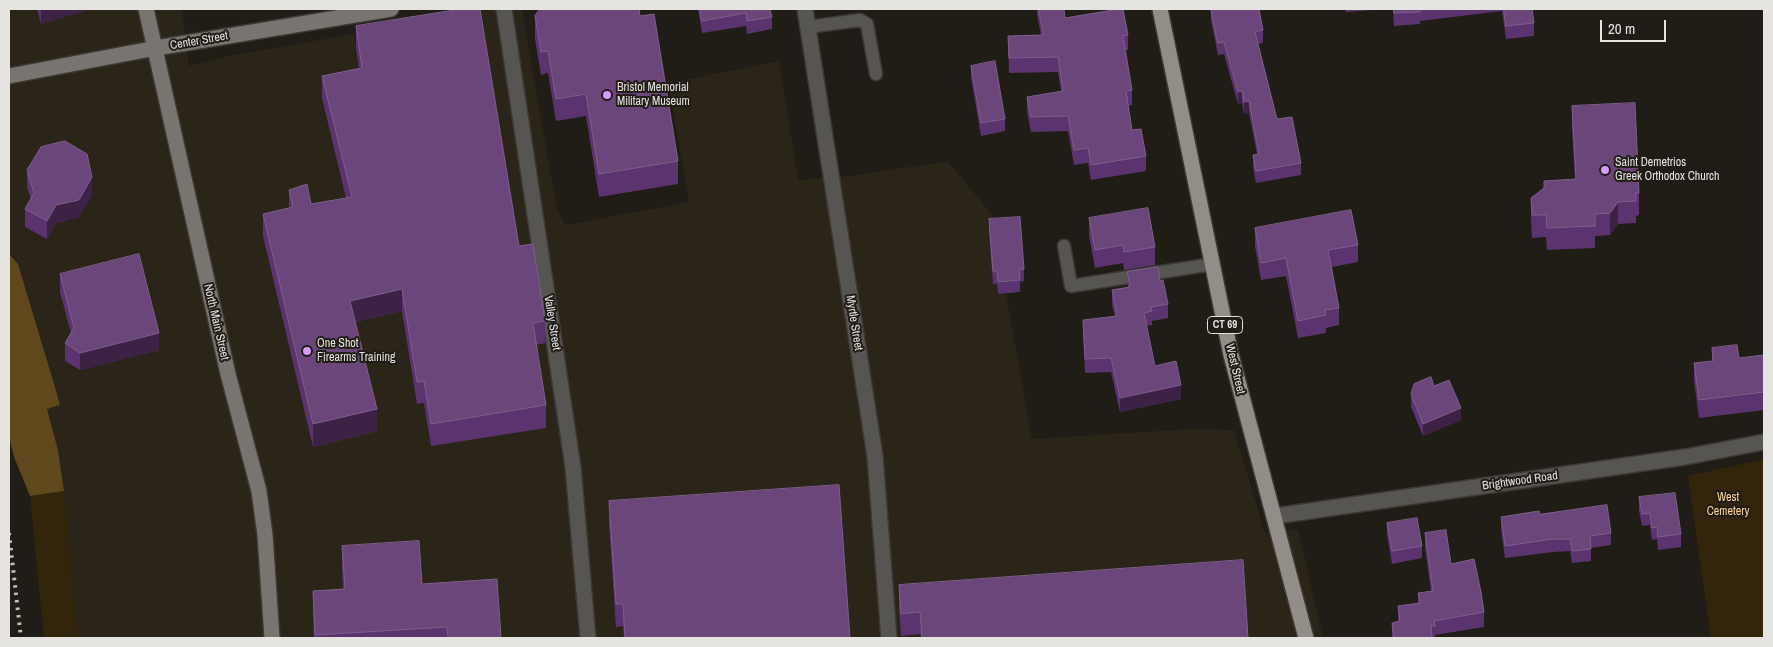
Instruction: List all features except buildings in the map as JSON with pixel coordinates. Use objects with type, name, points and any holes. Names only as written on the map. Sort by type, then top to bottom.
[{"type":"main road","name":"West Street","points":[[1160,9],[1231,355],[1306,638]]},
{"type":"street","name":"North Main Street","points":[[146,9],[228,374],[258,491],[264,534],[272,638]]},
{"type":"street","name":"Center Street","points":[[9,76],[156,48],[391,9]]},
{"type":"street","name":"Valley Street","points":[[504,9],[573,467],[588,638]]},
{"type":"street","name":"Myrtle Street","points":[[805,9],[875,456],[889,638]]},
{"type":"street","name":"Brightwood Road","points":[[1275,516],[1685,457],[1764,442]]},
{"type":"lane","points":[[808,27],[860,20],[867,24],[876,74]]},
{"type":"lane","points":[[1064,246],[1071,286],[1213,264]]},
{"type":"shaded area","points":[[9,9],[182,9],[189,66],[227,56],[497,9],[522,9],[557,210],[566,225],[689,202],[668,83],[779,61],[798,180],[851,176],[948,161],[993,216],[995,231],[993,283],[997,284],[998,294],[1006,293],[1032,439],[1191,429],[1234,430],[1265,533],[1298,529],[1323,638],[78,638],[64,491],[58,450],[47,409],[59,406],[18,264],[9,254]]},
{"type":"shaded area","points":[[9,254],[18,264],[60,405],[47,409],[58,450],[64,491],[30,496],[14,457],[9,437]]},
{"type":"green space","name":"West Cemetery","points":[[1764,459],[1764,638],[1711,638],[1688,476]]},
{"type":"green space","points":[[64,491],[78,638],[44,638],[30,496]]},
{"type":"railway","points":[[9,533],[21,638]]},
{"type":"place","name":"Bristol Memorial Military Museum","points":[[607,95]]},
{"type":"place","name":"Saint Demetrios Greek Orthodox Church","points":[[1605,170]]},
{"type":"place","name":"One Shot Firearms Training","points":[[307,351]]}]
